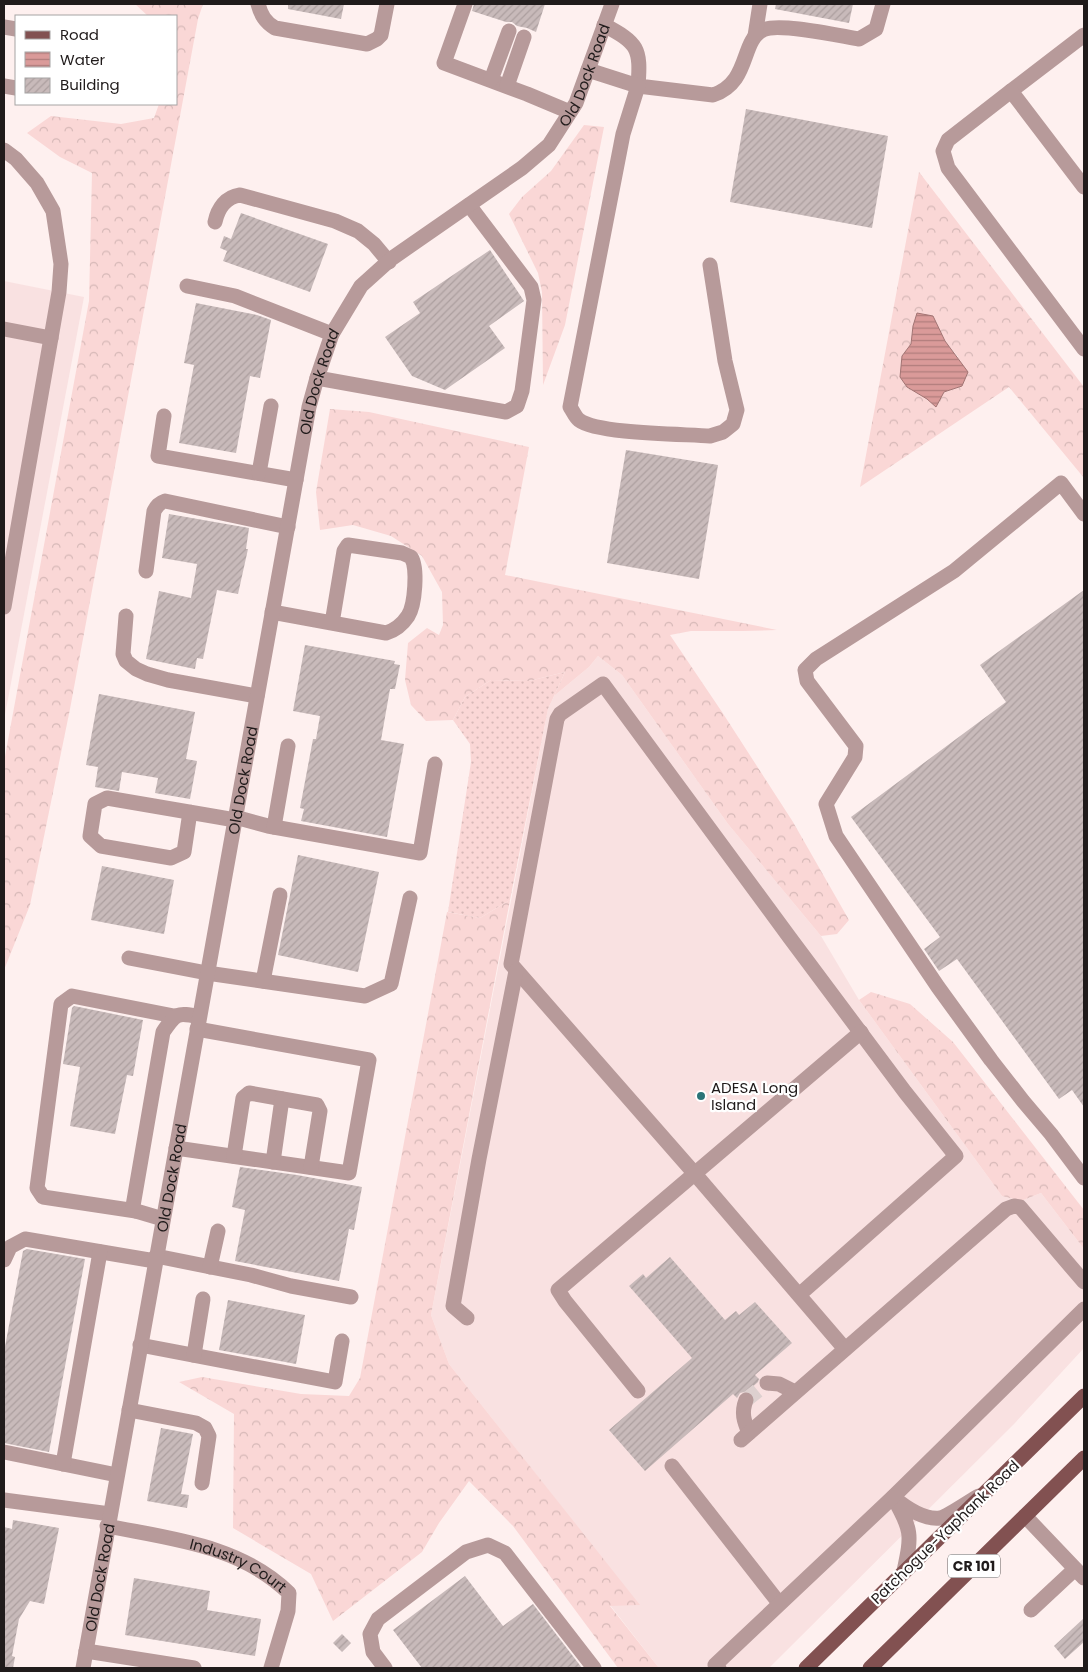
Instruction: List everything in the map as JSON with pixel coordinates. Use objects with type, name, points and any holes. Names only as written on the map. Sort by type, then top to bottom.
[{"type":"main road","name":"Patchogue-Yaphank Road","points":[[806,1667],[1084,1396]]},
{"type":"main road","name":"CR 101","points":[[870,1668],[1082,1462]]},
{"type":"street","points":[[258,4],[261,15],[268,24],[275,28],[366,44],[381,35],[387,4]]},
{"type":"street","points":[[465,4],[444,63],[570,112]]},
{"type":"street","name":"Old Dock Road","points":[[83,1668],[309,408],[317,378],[332,334],[361,286],[389,262],[522,168],[549,145],[576,103],[612,4]]},
{"type":"street","points":[[588,70],[638,86],[713,95],[720,93],[738,76],[745,61],[755,36],[760,4]]},
{"type":"street","points":[[755,36],[763,29],[798,29],[859,40],[876,29],[883,4]]},
{"type":"street","points":[[604,25],[630,40],[635,47],[638,54],[638,86],[623,134],[570,408],[578,420],[591,426],[624,431],[710,436],[723,432],[733,424],[737,410],[725,361],[710,265]]},
{"type":"street","points":[[491,80],[509,31]]},
{"type":"street","points":[[1084,35],[948,140],[943,152],[948,168],[1084,349]]},
{"type":"street","points":[[507,86],[524,37]]},
{"type":"street","points":[[1011,92],[1084,187]]},
{"type":"street","points":[[4,150],[16,159],[36,183],[53,211],[61,264],[59,292],[4,607]]},
{"type":"street","points":[[215,222],[217,213],[224,202],[240,195],[335,221],[358,231],[374,244],[389,262]]},
{"type":"street","points":[[317,378],[506,412],[517,406],[522,391],[534,300],[531,288],[469,205]]},
{"type":"street","points":[[186,286],[235,296],[332,334]]},
{"type":"street","points":[[4,329],[51,338]]},
{"type":"street","points":[[259,473],[271,406]]},
{"type":"street","points":[[164,416],[158,456],[296,480]]},
{"type":"street","points":[[1084,514],[1061,483],[954,571],[816,658],[805,670],[807,681],[856,746],[855,757],[826,804],[836,836],[938,987],[991,1060],[1084,1178]]},
{"type":"street","points":[[146,571],[154,511],[161,502],[165,501],[288,527]]},
{"type":"street","points":[[272,612],[386,633],[394,630],[401,625],[409,614],[412,605],[415,569],[411,557],[348,545],[344,551],[332,623]]},
{"type":"street","points":[[126,616],[123,654],[126,661],[136,669],[168,680],[257,696]]},
{"type":"street","points":[[798,1295],[956,1156],[860,1032],[603,684],[560,714],[557,719],[511,964],[695,1174],[798,1295],[845,1349]]},
{"type":"street","points":[[274,827],[288,746]]},
{"type":"street","points":[[190,812],[184,852],[171,858],[101,846],[90,836],[95,804],[107,798],[235,819],[420,853],[435,764]]},
{"type":"street","points":[[263,981],[280,896]]},
{"type":"street","points":[[129,958],[365,996],[391,984],[410,898]]},
{"type":"street","points":[[467,1318],[453,1306],[479,1159],[516,971]]},
{"type":"street","points":[[163,1218],[136,1211],[43,1197],[37,1188],[61,1004],[72,996],[174,1016]]},
{"type":"street","points":[[136,1211],[133,1206],[163,1032],[174,1016],[181,1013],[198,1023],[369,1060],[349,1173],[176,1148]]},
{"type":"street","points":[[638,1391],[564,1301],[558,1290],[860,1032]]},
{"type":"street","points":[[234,1156],[243,1098],[249,1093],[317,1105],[320,1111],[311,1167]]},
{"type":"street","points":[[273,1162],[282,1099]]},
{"type":"street","points":[[746,1400],[743,1407],[745,1437],[1006,1210],[1014,1206],[1020,1207],[1084,1282]]},
{"type":"street","points":[[210,1266],[218,1231]]},
{"type":"street","points":[[4,1260],[10,1247],[25,1239],[100,1252],[210,1266],[291,1286],[351,1297]]},
{"type":"street","points":[[63,1464],[100,1252]]},
{"type":"street","points":[[194,1355],[203,1299]]},
{"type":"street","points":[[719,1668],[715,1665],[893,1497],[1084,1309]]},
{"type":"street","points":[[140,1345],[335,1382],[342,1341]]},
{"type":"street","points":[[767,1383],[780,1384],[795,1392]]},
{"type":"street","points":[[129,1410],[196,1423],[205,1428],[209,1436],[202,1483]]},
{"type":"street","points":[[4,1452],[117,1475]]},
{"type":"street","points":[[672,1466],[779,1603]]},
{"type":"street","points":[[893,1497],[906,1508],[923,1516],[941,1518],[986,1491]]},
{"type":"street","points":[[893,1497],[906,1520],[910,1534],[904,1571]]},
{"type":"street","name":"Industry Court","points":[[4,1500],[109,1520],[210,1547],[247,1562],[277,1581],[289,1593],[288,1611],[270,1668]]},
{"type":"street","points":[[1025,1516],[1080,1574],[1031,1610]]},
{"type":"street","points":[[385,1668],[373,1652],[370,1634],[378,1619],[466,1552],[488,1545],[505,1553],[594,1668]]},
{"type":"street","points":[[86,1651],[194,1668]]},
{"type":"shaded area","points":[[4,281],[84,297],[4,720]]},
{"type":"shaded area","name":"ADESA Long Island","points":[[598,656],[622,675],[728,824],[821,936],[859,1000],[1002,1196],[1021,1201],[1041,1193],[1084,1249],[1084,1348],[1014,1424],[769,1668],[659,1668],[610,1605],[639,1605],[449,1364],[431,1315],[548,709],[554,696],[589,667]]},
{"type":"green space","points":[[135,4],[203,4],[198,19],[70,709],[30,905],[4,970],[4,762],[89,301],[92,173],[60,157],[27,133],[51,116],[121,124],[154,118],[159,105],[178,105],[178,15],[147,15]]},
{"type":"green space","points":[[584,125],[604,127],[565,325],[543,385],[542,292],[538,273],[509,214],[522,197],[551,171]]},
{"type":"green space","points":[[919,172],[1084,387],[1084,478],[1009,387],[860,487]],"holes":[[[933,316],[945,341],[958,357],[962,386],[927,399],[907,387],[902,366],[902,356],[911,344],[913,326]]]},
{"type":"green space","points":[[330,409],[369,412],[529,447],[505,575],[777,630],[691,631],[670,635],[793,822],[849,920],[837,934],[821,936],[728,824],[622,675],[598,656],[589,667],[554,696],[565,672],[529,681],[491,680],[465,697],[453,720],[426,721],[411,705],[405,680],[408,643],[427,628],[439,635],[443,625],[442,592],[422,556],[391,536],[353,525],[320,530],[316,492]]},
{"type":"green space","points":[[565,672],[548,709],[510,900],[480,918],[448,912],[471,762],[470,744],[453,720],[465,697],[491,680],[529,681]]},
{"type":"green space","points":[[510,900],[431,1315],[449,1364],[640,1605],[610,1606],[659,1668],[618,1668],[513,1526],[469,1481],[439,1523],[422,1552],[333,1621],[311,1574],[233,1528],[234,1414],[179,1382],[202,1377],[301,1394],[349,1396],[360,1378],[447,912],[480,918]]},
{"type":"green space","points":[[871,992],[910,1004],[953,1042],[1084,1210],[1084,1249],[1041,1193],[1021,1201],[1002,1196],[859,1000]]},
{"type":"water","points":[[917,313],[933,316],[945,341],[968,372],[962,386],[944,392],[936,407],[907,387],[900,377],[902,356],[911,344]]},
{"type":"building","points":[[288,4],[344,4],[341,19],[288,9]]},
{"type":"building","points":[[474,4],[545,4],[536,32],[517,26],[512,22],[506,22],[472,11]]},
{"type":"building","points":[[776,4],[853,4],[849,23],[775,9]]},
{"type":"building","points":[[746,109],[888,136],[872,228],[730,202]]},
{"type":"building","points":[[241,213],[328,244],[310,292],[223,261],[227,251],[220,248],[224,236],[231,239]]},
{"type":"building","points":[[490,250],[524,301],[489,326],[505,348],[445,390],[412,376],[385,337],[420,313],[413,302]]},
{"type":"building","points":[[196,303],[257,315],[271,320],[260,378],[250,376],[236,453],[179,443],[194,365],[184,363]]},
{"type":"building","points":[[626,450],[718,465],[699,579],[607,563]]},
{"type":"building","points":[[169,514],[249,528],[246,549],[248,549],[238,594],[217,590],[203,659],[197,658],[195,669],[146,659],[159,591],[191,598],[197,564],[162,558]]},
{"type":"building","points":[[1084,590],[1084,1107],[1072,1090],[1059,1099],[957,959],[939,971],[924,949],[940,937],[851,817],[1006,702],[980,665]]},
{"type":"building","points":[[305,645],[395,661],[394,664],[400,665],[395,689],[390,689],[381,740],[404,744],[387,837],[301,821],[304,809],[300,808],[313,739],[316,739],[320,716],[293,711]]},
{"type":"building","points":[[99,694],[195,712],[186,759],[197,761],[190,799],[155,793],[158,778],[122,772],[119,791],[95,787],[98,767],[86,765]]},
{"type":"building","points":[[298,855],[379,872],[358,972],[278,955]]},
{"type":"building","points":[[102,866],[174,880],[164,934],[91,920]]},
{"type":"building","points":[[74,1006],[143,1020],[133,1076],[127,1075],[115,1134],[70,1126],[80,1067],[63,1064],[72,1008]]},
{"type":"building","points":[[240,1167],[362,1187],[354,1230],[349,1229],[339,1281],[235,1261],[245,1210],[232,1207]]},
{"type":"building","points":[[27,1249],[85,1259],[49,1452],[4,1443],[4,1352],[23,1251]]},
{"type":"building","points":[[670,1257],[725,1320],[736,1311],[739,1315],[755,1302],[792,1343],[755,1375],[759,1379],[758,1382],[748,1391],[740,1393],[737,1398],[733,1394],[645,1471],[609,1430],[692,1358],[629,1286],[643,1274],[646,1278]]},
{"type":"building","points":[[228,1300],[305,1315],[296,1364],[219,1350]]},
{"type":"building","points":[[161,1428],[193,1434],[181,1494],[189,1495],[187,1508],[147,1501]]},
{"type":"building","points":[[13,1520],[59,1528],[44,1604],[30,1601],[19,1619],[12,1656],[15,1657],[13,1668],[4,1668],[4,1527],[12,1529]]},
{"type":"building","points":[[465,1576],[503,1626],[533,1604],[582,1668],[422,1668],[393,1630]]},
{"type":"building","points":[[134,1578],[210,1591],[207,1610],[261,1619],[255,1656],[125,1635]]},
{"type":"building","points":[[1084,1618],[1084,1642],[1065,1659],[1054,1646]]},
{"type":"building","points":[[342,1634],[351,1643],[342,1652],[333,1643]]},
{"type":"tunnel","points":[[746,1400],[767,1383]]},
{"type":"place","name":"ADESA Long Island","points":[[701,1096]]}]
